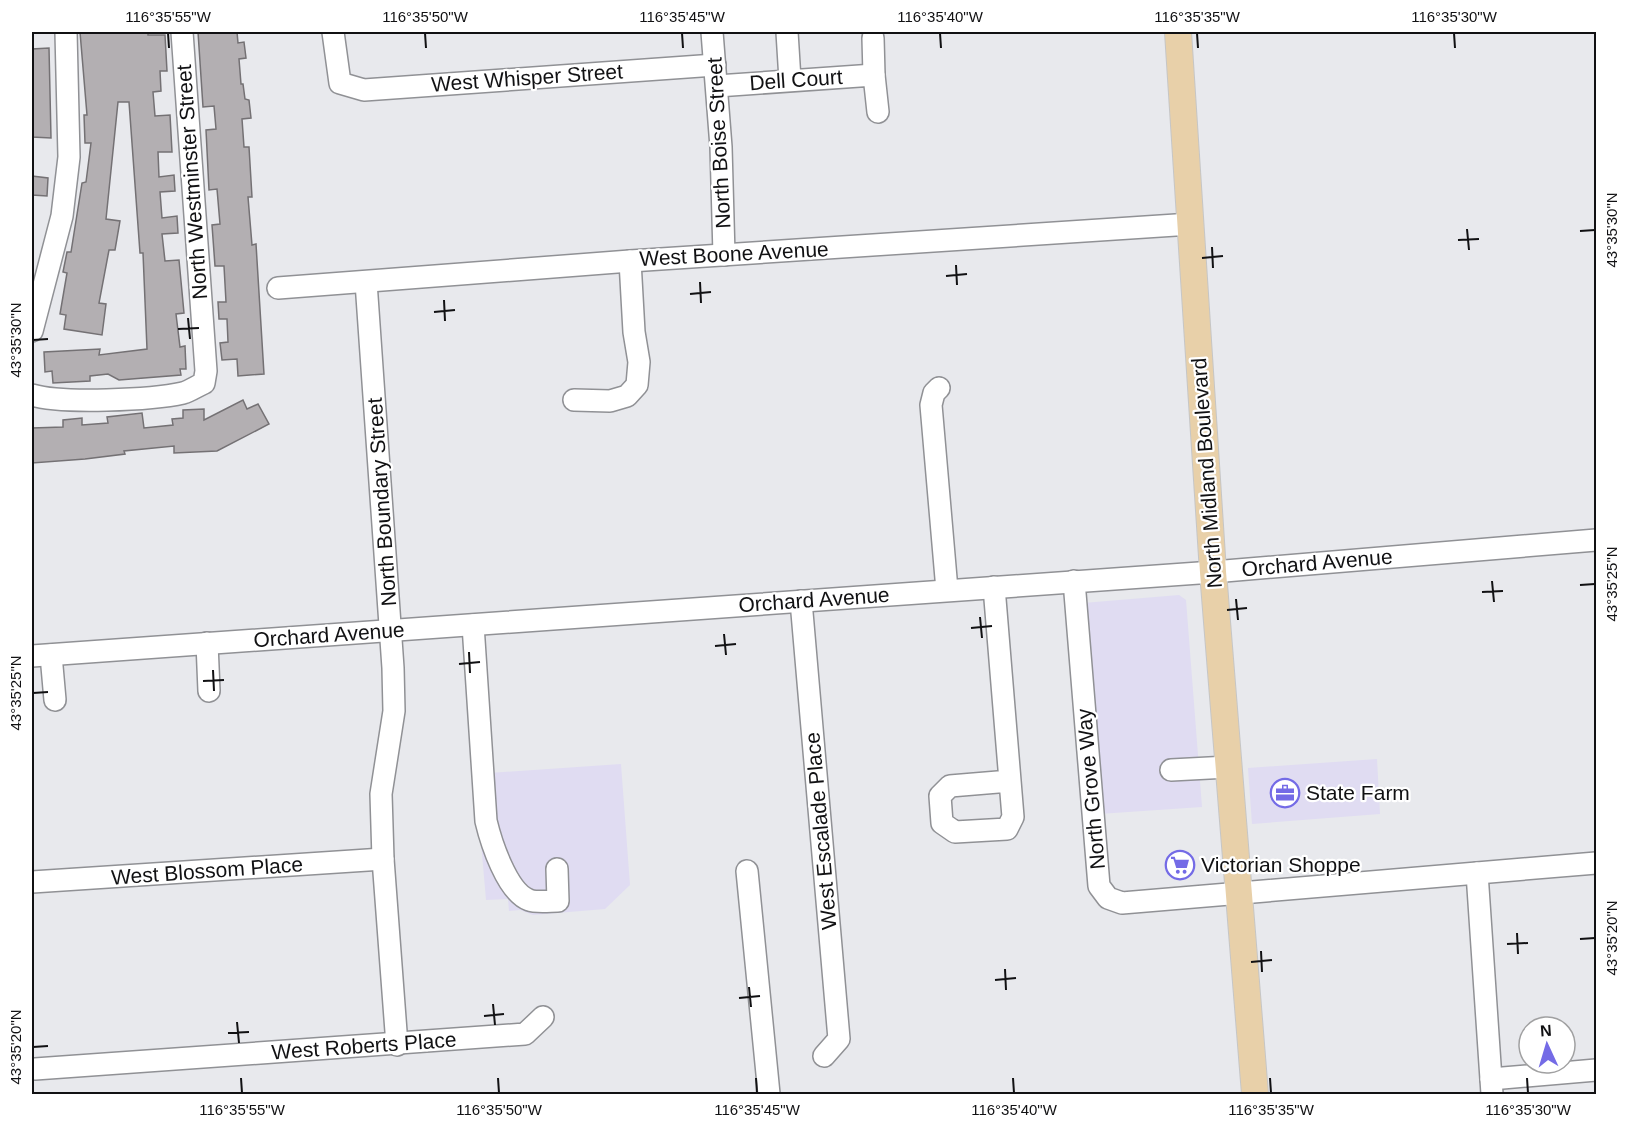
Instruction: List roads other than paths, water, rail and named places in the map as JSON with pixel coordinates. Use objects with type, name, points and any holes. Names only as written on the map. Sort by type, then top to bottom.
[{"type":"main road","name":"North Midland Boulevard","points":[[1179,32],[1213,572],[1255,1095]]},
{"type":"street","points":[[32,331],[62,216],[69,157],[66,32]]},
{"type":"street","name":"North Westminster Street","points":[[32,395],[42,398],[81,400],[184,393],[204,383],[206,371],[182,32]]},
{"type":"street","name":"West Whisper Street","points":[[333,32],[340,83],[364,90],[716,75]]},
{"type":"street","name":"North Boise Street","points":[[712,32],[724,255]]},
{"type":"street","points":[[787,32],[790,80]]},
{"type":"street","points":[[873,38],[878,112]]},
{"type":"street","name":"Dell Court","points":[[716,75],[790,80],[874,75]]},
{"type":"street","name":"West Boone Avenue","points":[[278,288],[630,261],[1191,224]]},
{"type":"street","points":[[574,400],[610,401],[627,396],[637,386],[639,362],[634,332],[630,261]]},
{"type":"street","name":"North Boundary Street","points":[[366,282],[394,711],[381,794],[383,859],[397,1045]]},
{"type":"street","points":[[939,388],[934,393],[931,405],[947,590]]},
{"type":"street","name":"Orchard Avenue","points":[[41,655],[1213,572],[1596,540]]},
{"type":"street","name":"North Grove Way","points":[[1074,581],[1099,886],[1108,897],[1122,903],[1596,863]]},
{"type":"street","points":[[994,587],[1010,781]]},
{"type":"street","name":"West Escalade Place","points":[[801,601],[839,1039],[824,1056]]},
{"type":"street","points":[[473,625],[486,821],[490,837],[499,862],[520,893],[529,901],[558,901],[557,869]]},
{"type":"street","points":[[207,643],[209,691]]},
{"type":"street","points":[[41,655],[55,700]]},
{"type":"street","points":[[1171,770],[1228,767]]},
{"type":"street","name":"West Blossom Place","points":[[32,882],[383,859]]},
{"type":"street","points":[[747,871],[769,1090]]},
{"type":"street","points":[[1477,873],[1492,1087],[1596,1070]]},
{"type":"street","name":"West Roberts Place","points":[[35,1069],[397,1045],[525,1034],[543,1017]]},
{"type":"place","name":"State Farm","points":[[1285,793]]},
{"type":"place","name":"Victorian Shoppe","points":[[1180,865]]}]
